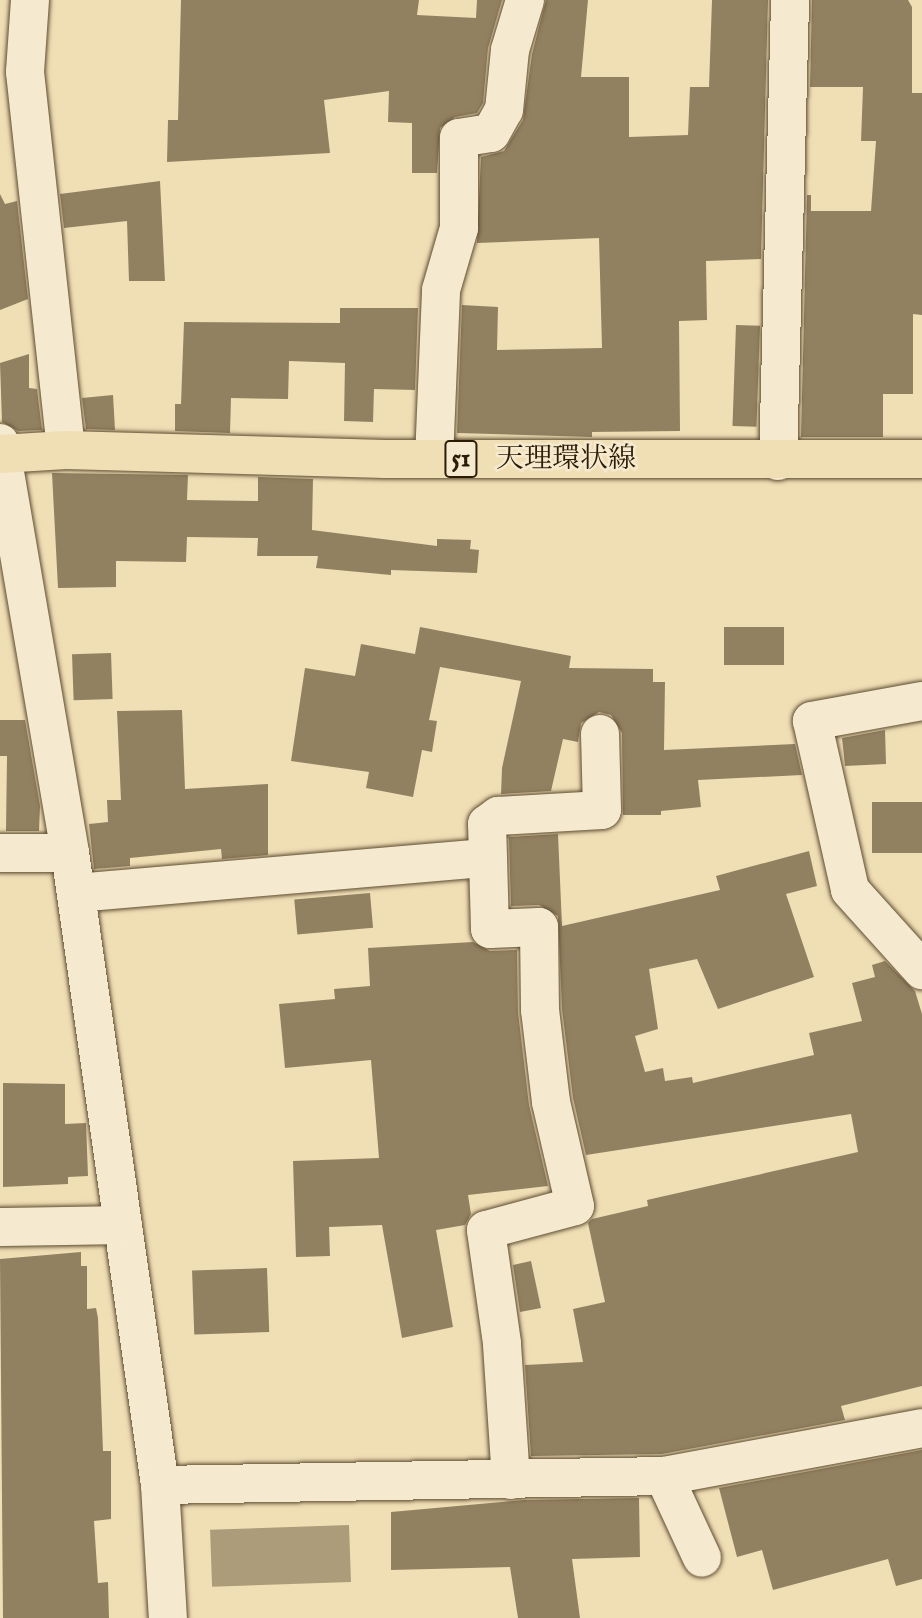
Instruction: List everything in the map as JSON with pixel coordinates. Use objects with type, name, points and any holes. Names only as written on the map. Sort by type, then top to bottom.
[{"type":"main road","name":"天理環状線","points":[[1,450],[434,459],[922,459]]},
{"type":"street","points":[[30,0],[25,72],[66,450]]},
{"type":"street","points":[[434,459],[441,290],[459,228],[459,138],[491,134],[504,110],[510,50],[525,0]]},
{"type":"street","points":[[778,461],[790,0]]},
{"type":"street","points":[[1,450],[76,893],[160,1485],[167,1618]]},
{"type":"street","points":[[922,701],[811,721],[850,891],[922,970]]},
{"type":"street","points":[[511,1480],[502,1343],[486,1230],[575,1206],[551,1102],[540,1010],[539,927],[490,929],[486,858],[488,824],[498,816],[602,810],[600,734]]},
{"type":"street","points":[[0,853],[70,853]]},
{"type":"street","points":[[76,893],[486,858]]},
{"type":"street","points":[[0,1227],[123,1225]]},
{"type":"street","points":[[160,1485],[664,1476],[922,1428]]},
{"type":"street","points":[[664,1476],[702,1558]]},
{"type":"shaded area","points":[[349,1525],[351,1582],[212,1587],[210,1530]]},
{"type":"building","points":[[181,0],[419,0],[417,15],[476,18],[477,0],[502,0],[488,48],[483,103],[477,113],[455,117],[440,128],[437,173],[412,173],[412,123],[388,122],[389,91],[324,100],[330,153],[167,162],[168,120],[178,120]]},
{"type":"building","points":[[546,0],[588,0],[581,77],[629,77],[629,137],[688,135],[690,87],[709,87],[712,0],[768,0],[761,259],[706,261],[707,320],[679,321],[680,431],[592,432],[592,437],[457,433],[462,305],[498,307],[497,350],[602,348],[599,238],[477,243],[481,157],[504,151],[523,120],[532,54]]},
{"type":"building","points":[[812,0],[908,0],[912,7],[912,93],[922,93],[922,315],[913,314],[913,394],[883,394],[883,437],[801,437],[807,195],[811,195],[811,211],[871,211],[876,141],[861,141],[863,87],[810,87]]},
{"type":"building","points":[[160,181],[165,281],[129,281],[127,221],[64,228],[60,194]]},
{"type":"building","points":[[0,194],[5,204],[17,201],[28,299],[0,310]]},
{"type":"building","points":[[340,308],[418,308],[415,390],[374,389],[373,422],[344,421],[345,363],[289,361],[288,399],[231,398],[230,433],[175,431],[175,404],[181,404],[184,322],[340,323]]},
{"type":"building","points":[[736,325],[760,326],[756,427],[732,426]]},
{"type":"building","points":[[29,354],[29,388],[37,389],[42,430],[18,431],[2,422],[0,363]]},
{"type":"building","points":[[113,395],[115,430],[86,429],[82,398]]},
{"type":"building","points":[[52,473],[188,475],[187,500],[258,501],[258,477],[313,479],[312,530],[437,546],[437,539],[471,540],[470,549],[479,550],[477,573],[391,570],[391,575],[316,568],[318,556],[257,556],[258,538],[187,537],[186,562],[116,561],[116,587],[58,588]]},
{"type":"building","points":[[420,627],[571,656],[569,668],[653,669],[653,682],[665,682],[664,750],[795,744],[802,775],[698,780],[701,807],[661,811],[661,815],[623,815],[622,733],[611,715],[599,712],[581,723],[578,742],[563,739],[551,791],[501,794],[502,768],[521,681],[440,667],[429,720],[437,721],[432,752],[422,750],[413,797],[366,788],[369,772],[291,761],[305,668],[355,676],[361,644],[415,654]]},
{"type":"building","points":[[724,627],[784,627],[784,665],[724,665]]},
{"type":"building","points":[[111,653],[113,699],[74,700],[72,654]]},
{"type":"building","points":[[182,710],[185,789],[268,784],[268,855],[222,859],[221,849],[130,858],[130,866],[94,869],[89,824],[108,822],[107,800],[121,800],[117,711]]},
{"type":"building","points":[[0,720],[25,720],[40,806],[39,831],[6,831],[7,756],[0,756]]},
{"type":"building","points":[[885,730],[886,764],[845,766],[842,738]]},
{"type":"building","points":[[872,802],[922,802],[922,853],[872,853]]},
{"type":"building","points":[[558,834],[562,926],[720,890],[716,876],[809,851],[817,886],[786,894],[814,977],[718,1009],[697,959],[649,969],[658,1029],[635,1036],[645,1072],[663,1068],[665,1081],[692,1077],[693,1083],[814,1055],[809,1033],[862,1021],[852,983],[875,977],[872,965],[885,961],[915,991],[922,1014],[922,1386],[841,1406],[845,1420],[662,1454],[531,1456],[525,1365],[583,1362],[573,1309],[605,1302],[588,1223],[592,1219],[648,1206],[647,1200],[858,1152],[851,1114],[586,1155],[573,1098],[562,1009],[558,916],[539,905],[511,906],[509,837]]},
{"type":"building","points":[[370,893],[373,928],[297,934],[294,900]]},
{"type":"building","points":[[473,942],[490,951],[517,950],[518,1012],[529,1105],[548,1186],[468,1195],[471,1214],[465,1225],[436,1230],[453,1327],[402,1338],[382,1225],[329,1227],[330,1256],[296,1257],[293,1161],[379,1158],[371,1060],[285,1068],[279,1004],[335,999],[334,989],[370,986],[368,948]]},
{"type":"building","points":[[3,1083],[65,1084],[65,1124],[86,1123],[88,1176],[68,1177],[68,1184],[3,1187]]},
{"type":"building","points":[[81,1252],[81,1266],[87,1266],[87,1309],[96,1308],[98,1318],[103,1451],[111,1451],[111,1519],[94,1521],[98,1583],[108,1582],[109,1618],[3,1618],[0,1259]]},
{"type":"building","points":[[531,1261],[541,1308],[520,1312],[513,1265]]},
{"type":"building","points":[[267,1268],[269,1332],[194,1335],[192,1271]]},
{"type":"building","points":[[922,1450],[922,1579],[896,1586],[888,1559],[773,1590],[762,1550],[737,1557],[719,1488]]},
{"type":"building","points":[[639,1498],[640,1557],[572,1559],[580,1618],[518,1618],[510,1567],[391,1570],[391,1512],[524,1500]]}]
